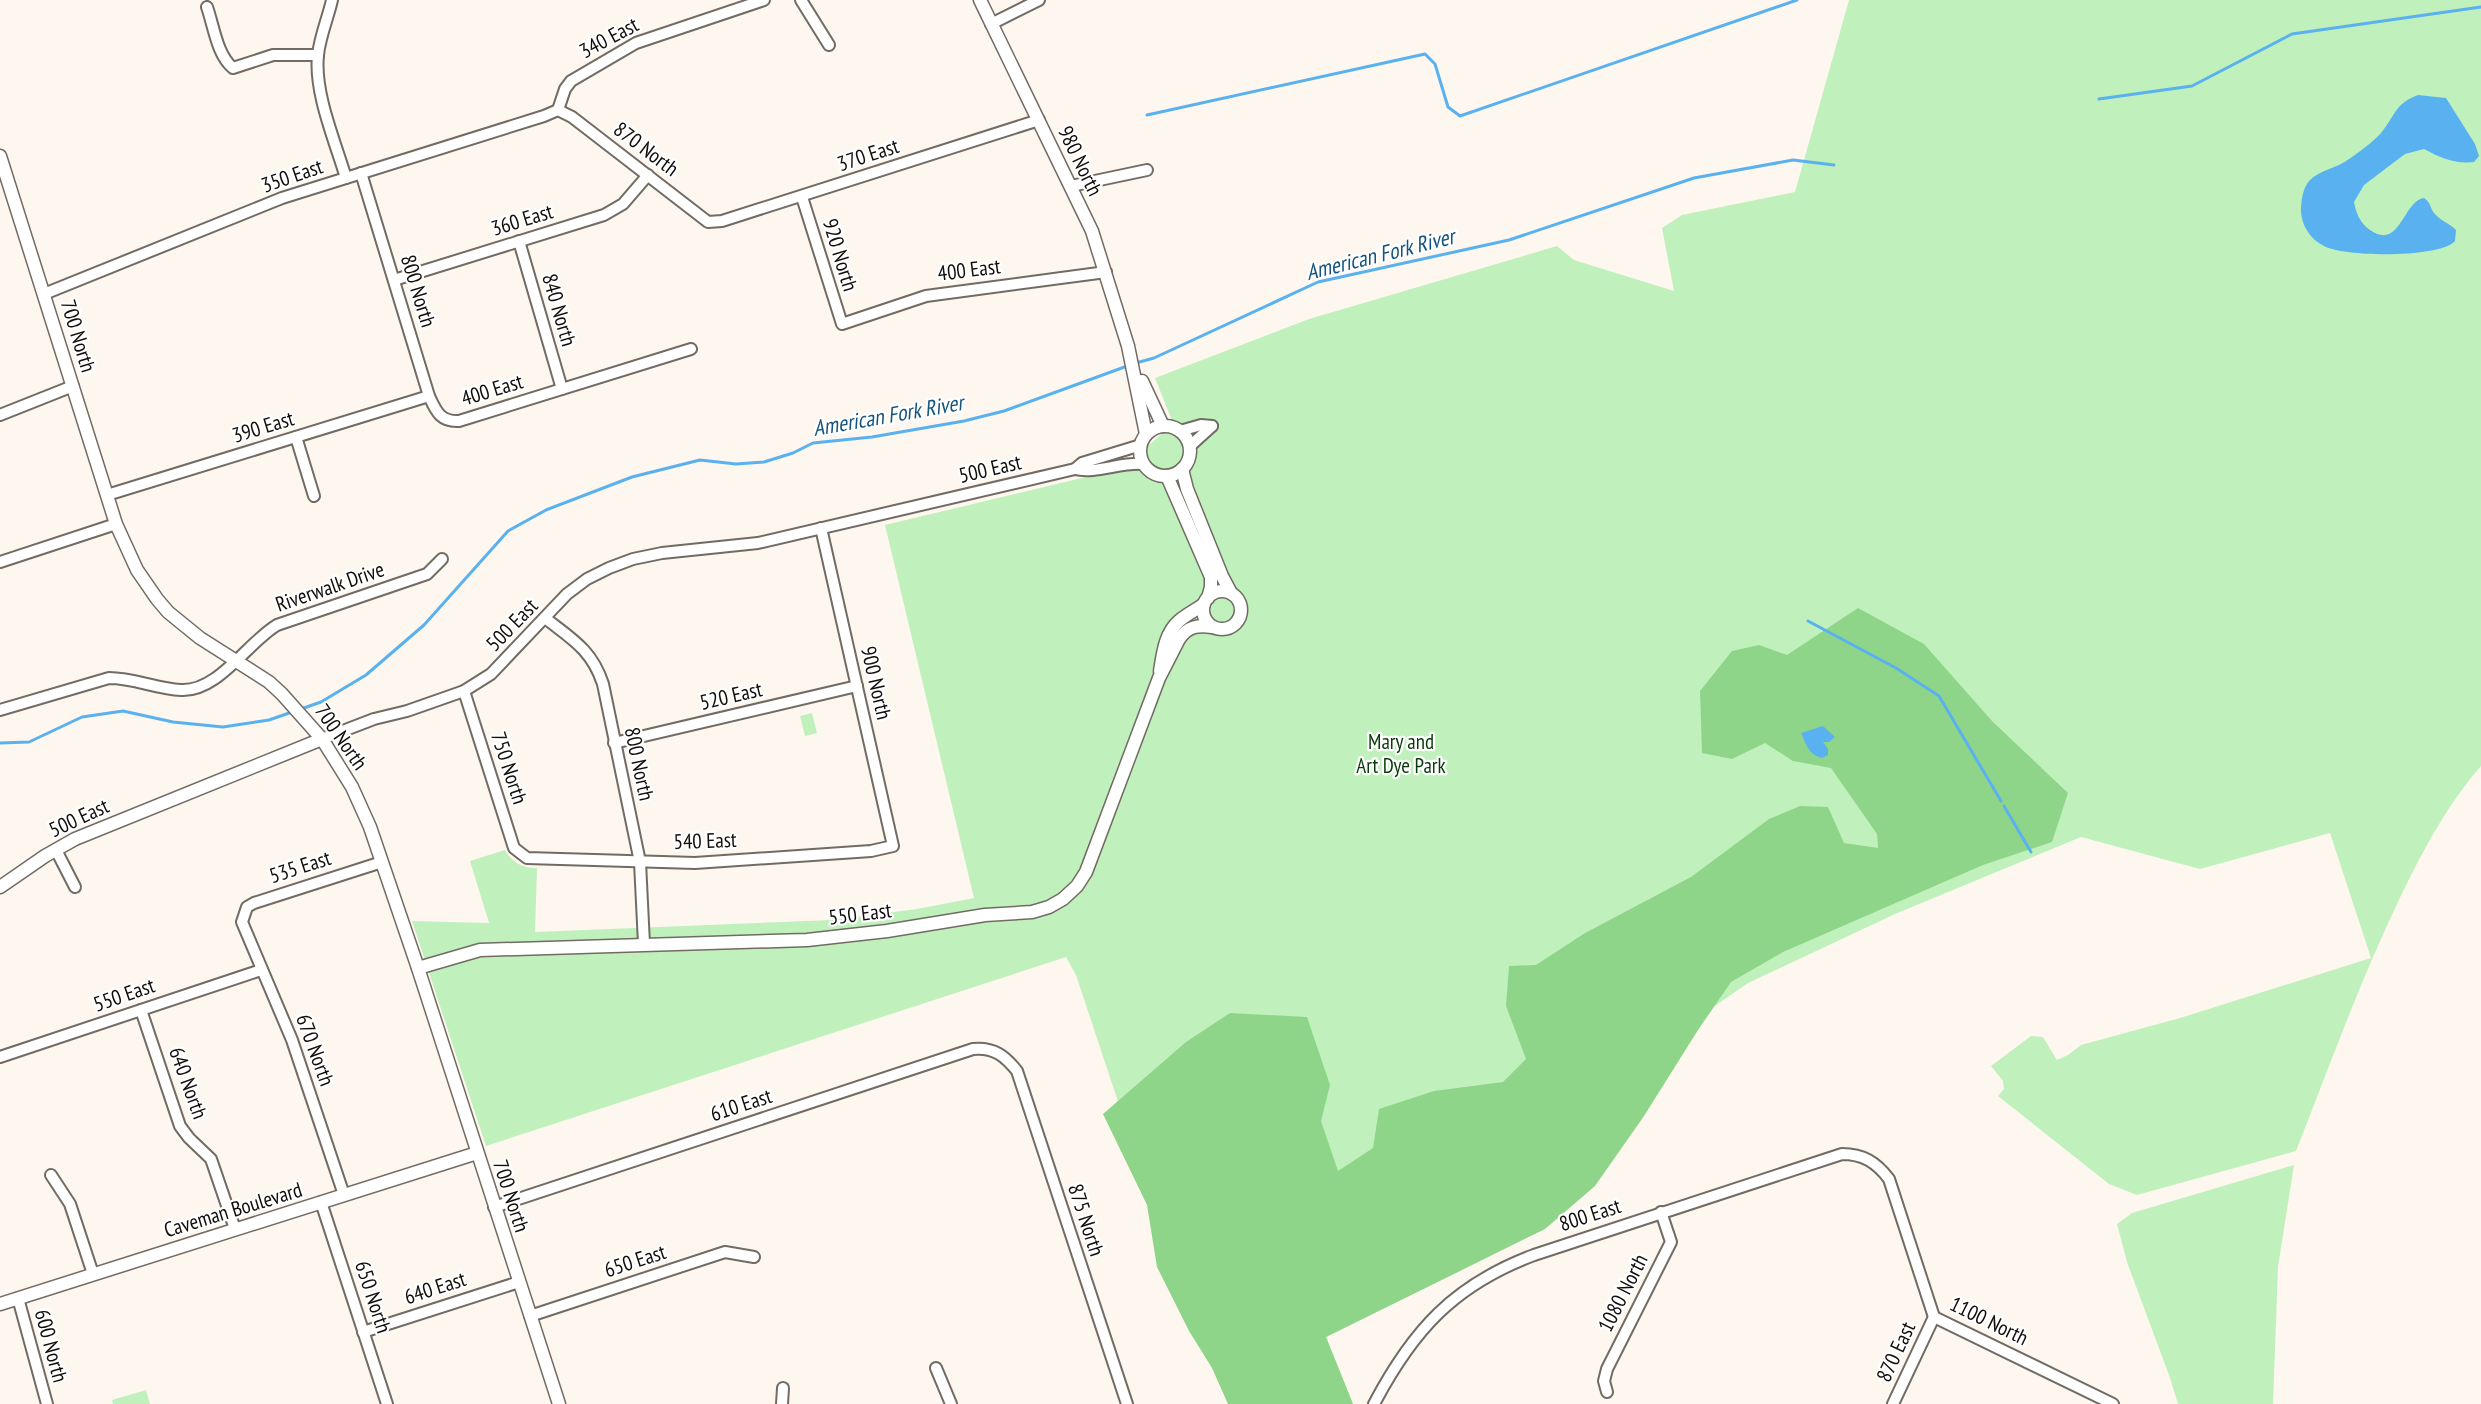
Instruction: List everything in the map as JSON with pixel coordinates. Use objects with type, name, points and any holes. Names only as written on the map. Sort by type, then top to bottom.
[{"type":"street","points":[[332,0],[318,55],[321,93],[346,178]]},
{"type":"street","name":"340 East","points":[[558,110],[565,89],[571,81],[629,46],[764,0]]},
{"type":"street","points":[[801,0],[829,45]]},
{"type":"street","name":"980 North","points":[[980,0],[1092,231],[1139,382],[1163,426]]},
{"type":"street","points":[[991,24],[1039,0]]},
{"type":"street","points":[[207,8],[221,51],[226,62],[233,68],[273,55],[318,55]]},
{"type":"street","name":"350 East","points":[[44,294],[282,198],[558,110]]},
{"type":"street","name":"870 North","points":[[558,110],[572,117],[708,222]]},
{"type":"street","name":"370 East","points":[[708,222],[722,221],[802,197],[1039,120]]},
{"type":"street","name":"700 North","points":[[0,156],[4,184],[44,294],[116,524],[136,570],[168,612],[200,638],[275,687],[322,739],[352,787],[382,862],[418,968],[559,1404]]},
{"type":"street","points":[[1071,186],[1147,170]]},
{"type":"street","name":"800 North","points":[[361,173],[429,396],[442,418]]},
{"type":"street","name":"360 East","points":[[394,280],[615,210],[648,176]]},
{"type":"street","name":"920 North","points":[[802,197],[842,324]]},
{"type":"street","name":"840 North","points":[[519,241],[562,389]]},
{"type":"street","name":"400 East","points":[[842,324],[926,296],[1106,272]]},
{"type":"street","name":"400 East","points":[[442,418],[450,422],[459,421],[691,349]]},
{"type":"street","name":"980 North","points":[[1139,382],[1143,439]]},
{"type":"street","points":[[0,415],[73,386]]},
{"type":"street","name":"390 East","points":[[107,495],[429,396]]},
{"type":"street","points":[[1201,425],[1212,426],[1190,446],[1187,463],[1182,469],[1167,476],[1153,473],[1143,464],[1140,451],[1143,439],[1163,426],[1180,431],[1201,425]]},
{"type":"street","points":[[1180,431],[1190,446]]},
{"type":"street","points":[[296,437],[314,496]]},
{"type":"street","name":"500 East","points":[[1075,469],[1082,463],[1143,439]]},
{"type":"street","name":"500 East","points":[[1,884],[56,850],[90,833],[374,718],[407,711],[464,691],[491,674],[567,594],[587,579],[633,559],[662,553],[758,543],[1075,469],[1083,471],[1130,462],[1143,464]]},
{"type":"street","points":[[1167,476],[1210,577],[1211,587],[1206,601],[1205,618],[1212,627],[1226,630],[1238,623],[1241,616],[1241,604],[1231,593],[1222,576],[1182,469]]},
{"type":"street","points":[[0,562],[116,524]]},
{"type":"street","name":"900 North","points":[[821,528],[893,846]]},
{"type":"street","name":"Riverwalk Drive","points":[[0,711],[109,678],[127,679],[181,690],[207,685],[236,661],[264,633],[278,625],[427,574],[442,559]]},
{"type":"street","points":[[1206,601],[1221,591],[1231,593]]},
{"type":"street","name":"550 East","points":[[1159,678],[1164,646],[1170,632],[1182,618],[1206,601]]},
{"type":"street","name":"800 North","points":[[545,618],[587,650],[597,666],[640,862],[644,944]]},
{"type":"street","name":"550 East","points":[[418,968],[480,950],[781,941],[834,937],[985,915],[1032,912],[1056,904],[1077,886],[1093,858],[1159,678],[1183,633],[1195,626],[1212,627]]},
{"type":"street","name":"520 East","points":[[614,743],[857,686]]},
{"type":"street","name":"750 North","points":[[464,691],[514,848],[519,854]]},
{"type":"street","name":"540 East","points":[[519,854],[527,858],[695,863],[871,851],[893,846]]},
{"type":"street","points":[[56,850],[75,887]]},
{"type":"street","name":"535 East","points":[[242,922],[247,907],[254,903],[382,862]]},
{"type":"street","name":"670 North","points":[[242,922],[298,1058],[344,1195]]},
{"type":"street","name":"550 East","points":[[0,1057],[261,970]]},
{"type":"street","name":"640 North","points":[[141,1010],[180,1126],[189,1138],[212,1159],[235,1229]]},
{"type":"street","name":"610 East","points":[[494,1207],[973,1049],[990,1049],[1000,1054]]},
{"type":"street","name":"875 North","points":[[1000,1054],[1017,1071],[1127,1404]]},
{"type":"street","name":"Caveman Boulevard","points":[[0,1304],[477,1153]]},
{"type":"street","name":"800 East","points":[[1374,1404],[1390,1373],[1412,1340],[1441,1309],[1476,1283],[1523,1259],[1831,1156],[1852,1154],[1873,1162]]},
{"type":"street","name":"1100 North","points":[[1873,1162],[1884,1172],[1893,1187],[1934,1317],[2113,1404]]},
{"type":"street","points":[[51,1175],[70,1204],[93,1274]]},
{"type":"street","name":"650 North","points":[[321,1202],[387,1404]]},
{"type":"street","name":"1080 North","points":[[1607,1392],[1604,1381],[1607,1369],[1671,1242],[1661,1212]]},
{"type":"street","name":"650 East","points":[[530,1316],[724,1252],[754,1257]]},
{"type":"street","name":"640 East","points":[[363,1332],[519,1282]]},
{"type":"street","name":"600 North","points":[[18,1298],[47,1404]]},
{"type":"street","name":"870 East","points":[[1893,1404],[1934,1317]]},
{"type":"street","points":[[936,1368],[951,1404]]},
{"type":"street","points":[[782,1404],[783,1388]]},
{"type":"green space","name":"Mary and Art Dye Park","points":[[1849,0],[2481,0],[2481,766],[2456,797],[2435,831],[2398,902],[2357,994],[2296,1151],[2137,1195],[2109,1184],[1998,1096],[2004,1089],[2003,1081],[1991,1066],[2031,1036],[2043,1037],[2057,1060],[2081,1045],[2180,1018],[2371,958],[2330,833],[2200,869],[2081,837],[1895,914],[1748,983],[1689,1024],[1545,1229],[1326,1337],[1353,1404],[1228,1404],[1146,1186],[1076,975],[1066,957],[486,1146],[412,921],[489,923],[470,861],[505,850],[518,864],[537,868],[535,932],[831,920],[917,909],[974,898],[885,525],[1124,468],[1173,423],[1155,378],[1309,319],[1557,246],[1574,260],[1674,291],[1662,228],[1682,215],[1795,192]]},
{"type":"green space","points":[[1858,608],[1924,644],[1992,721],[2068,793],[2052,842],[1983,865],[1783,952],[1731,982],[1644,1116],[1595,1186],[1545,1229],[1326,1337],[1353,1404],[1228,1404],[1212,1368],[1189,1331],[1157,1267],[1147,1205],[1103,1114],[1186,1042],[1230,1013],[1307,1017],[1330,1085],[1321,1121],[1338,1171],[1373,1148],[1379,1109],[1434,1091],[1503,1082],[1526,1059],[1506,1006],[1509,966],[1536,965],[1585,933],[1691,877],[1769,819],[1800,806],[1828,807],[1844,843],[1878,848],[1877,834],[1831,768],[1793,761],[1765,743],[1732,759],[1702,753],[1700,691],[1732,651],[1759,645],[1787,655]]},
{"type":"green space","points":[[812,713],[817,733],[805,736],[800,716]]},
{"type":"green space","points":[[2294,1165],[2278,1267],[2273,1404],[2178,1404],[2127,1262],[2117,1224],[2132,1213]]},
{"type":"green space","points":[[146,1390],[150,1404],[113,1404],[112,1400]]},
{"type":"water","points":[[2418,95],[2446,98],[2475,144],[2479,156],[2474,162],[2461,162],[2448,160],[2424,149],[2405,154],[2364,185],[2354,202],[2355,206],[2364,224],[2380,235],[2395,230],[2411,207],[2424,198],[2437,216],[2456,230],[2455,241],[2446,247],[2432,251],[2393,254],[2353,253],[2320,244],[2307,231],[2302,219],[2302,200],[2307,184],[2313,177],[2345,162],[2366,147],[2381,133],[2404,102]]},
{"type":"water","points":[[1823,726],[1835,737],[1829,742],[1823,742],[1828,749],[1828,755],[1822,758],[1811,752],[1801,733]]},
{"type":"waterway","points":[[1147,115],[1425,54],[1435,64],[1448,107],[1460,116],[1797,0]]},
{"type":"waterway","name":"American Fork River","points":[[2099,99],[2192,86],[2292,34],[2481,7]]},
{"type":"waterway","name":"American Fork River","points":[[1136,363],[1154,358],[1318,282],[1509,240],[1694,178],[1793,160],[1834,165]]},
{"type":"waterway","name":"American Fork River","points":[[301,709],[321,702],[366,675],[424,625],[508,531],[546,510],[632,477],[700,460],[736,464],[764,462],[793,453],[813,443],[872,437],[964,421],[1004,411],[1130,365]]},
{"type":"waterway","points":[[1808,621],[1896,668],[1939,696],[2001,801]]},
{"type":"waterway","name":"American Fork River","points":[[0,743],[29,742],[82,717],[123,711],[173,722],[223,727],[269,720],[292,712]]},
{"type":"waterway","points":[[2004,806],[2031,852]]}]
